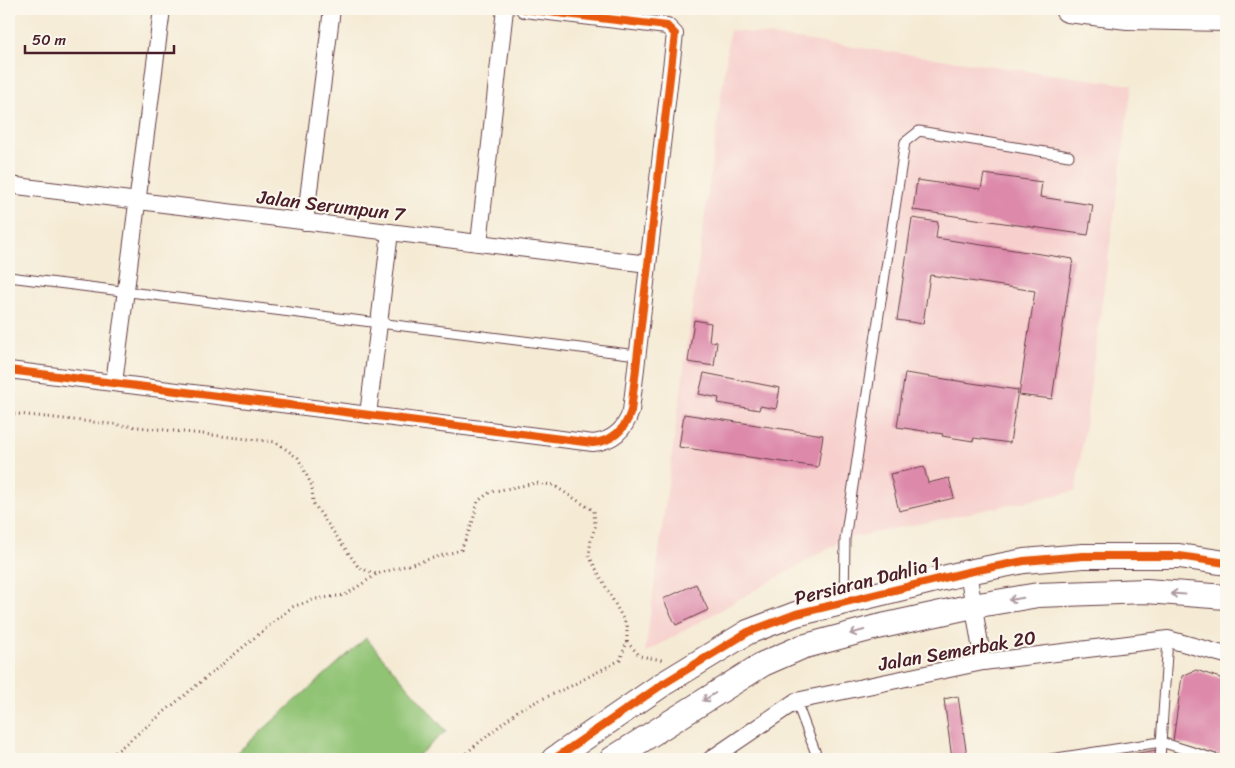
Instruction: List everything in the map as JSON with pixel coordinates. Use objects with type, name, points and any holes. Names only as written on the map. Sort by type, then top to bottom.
[{"type":"main road","points":[[1068,9],[1128,16],[1226,18]]},
{"type":"street","points":[[114,384],[162,9]]},
{"type":"street","points":[[305,222],[332,9]]},
{"type":"street","points":[[479,243],[505,9]]},
{"type":"street","points":[[9,370],[593,443],[615,437],[628,419],[675,34],[668,26],[524,9]]},
{"type":"street","name":"Jalan Serumpun 7","points":[[9,185],[648,264]]},
{"type":"street","points":[[368,415],[390,232]]},
{"type":"street","name":"Persiaran Dahlia 1","points":[[554,759],[663,684],[748,632],[796,614],[968,572],[1024,561],[1083,556],[1179,556],[1226,563]]},
{"type":"street","points":[[968,572],[983,662]]},
{"type":"street","points":[[612,759],[763,664],[802,647],[873,628],[973,606],[1038,595],[1146,592],[1226,597]]},
{"type":"street","name":"Jalan Semerbak 20","points":[[711,759],[796,701],[983,662],[1168,639],[1226,655]]},
{"type":"lane","points":[[844,602],[845,539],[904,142],[919,130],[1069,156]]},
{"type":"lane","points":[[9,277],[637,355]]},
{"type":"lane","points":[[1160,759],[1168,639]]},
{"type":"lane","points":[[796,701],[818,759]]},
{"type":"lane","points":[[1050,759],[1161,742],[1215,759]]},
{"type":"path","points":[[9,413],[276,442],[298,458],[312,486],[313,503],[359,568],[377,574]]},
{"type":"path","points":[[107,759],[292,607],[316,600],[345,595],[377,574],[461,550],[472,524],[478,501],[490,492],[536,483],[553,484],[594,510],[595,527],[589,556],[626,626],[627,642],[620,660],[571,686],[520,709],[459,759]]},
{"type":"shaded area","points":[[730,30],[1132,85],[1076,491],[845,539],[645,653]]},
{"type":"green space","points":[[366,638],[446,731],[414,759],[230,759]]},
{"type":"building","points":[[984,174],[1042,182],[1040,197],[1093,205],[1088,235],[913,210],[917,180],[981,189]]},
{"type":"building","points":[[912,218],[938,222],[936,238],[1073,259],[1052,399],[1019,395],[1035,291],[930,275],[923,324],[897,320]]},
{"type":"building","points":[[694,320],[711,323],[709,341],[717,342],[714,366],[688,362]]},
{"type":"building","points":[[704,373],[780,388],[776,409],[760,406],[759,410],[718,403],[719,398],[699,394]]},
{"type":"building","points":[[905,373],[1018,390],[1010,443],[974,438],[973,441],[897,427]]},
{"type":"building","points":[[684,414],[823,435],[818,467],[679,447]]},
{"type":"building","points":[[924,467],[928,483],[949,478],[954,498],[899,511],[890,474]]},
{"type":"building","points":[[696,584],[708,610],[676,625],[663,599]]},
{"type":"building","points":[[1196,670],[1226,680],[1226,757],[1173,741],[1182,676]]},
{"type":"building","points":[[958,696],[967,756],[952,759],[944,699]]},
{"type":"building","points":[[1157,750],[1156,759],[1106,759],[1106,758]]},
{"type":"building","points":[[1173,755],[1184,759],[1172,759]]},
{"type":"cycle path","points":[[9,370],[593,443],[612,437],[622,429],[631,411],[675,34],[667,26],[524,9]]},
{"type":"cycle path","points":[[554,759],[663,684],[748,632],[796,614],[968,572],[1024,561],[1083,556],[1179,556],[1226,563]]}]
